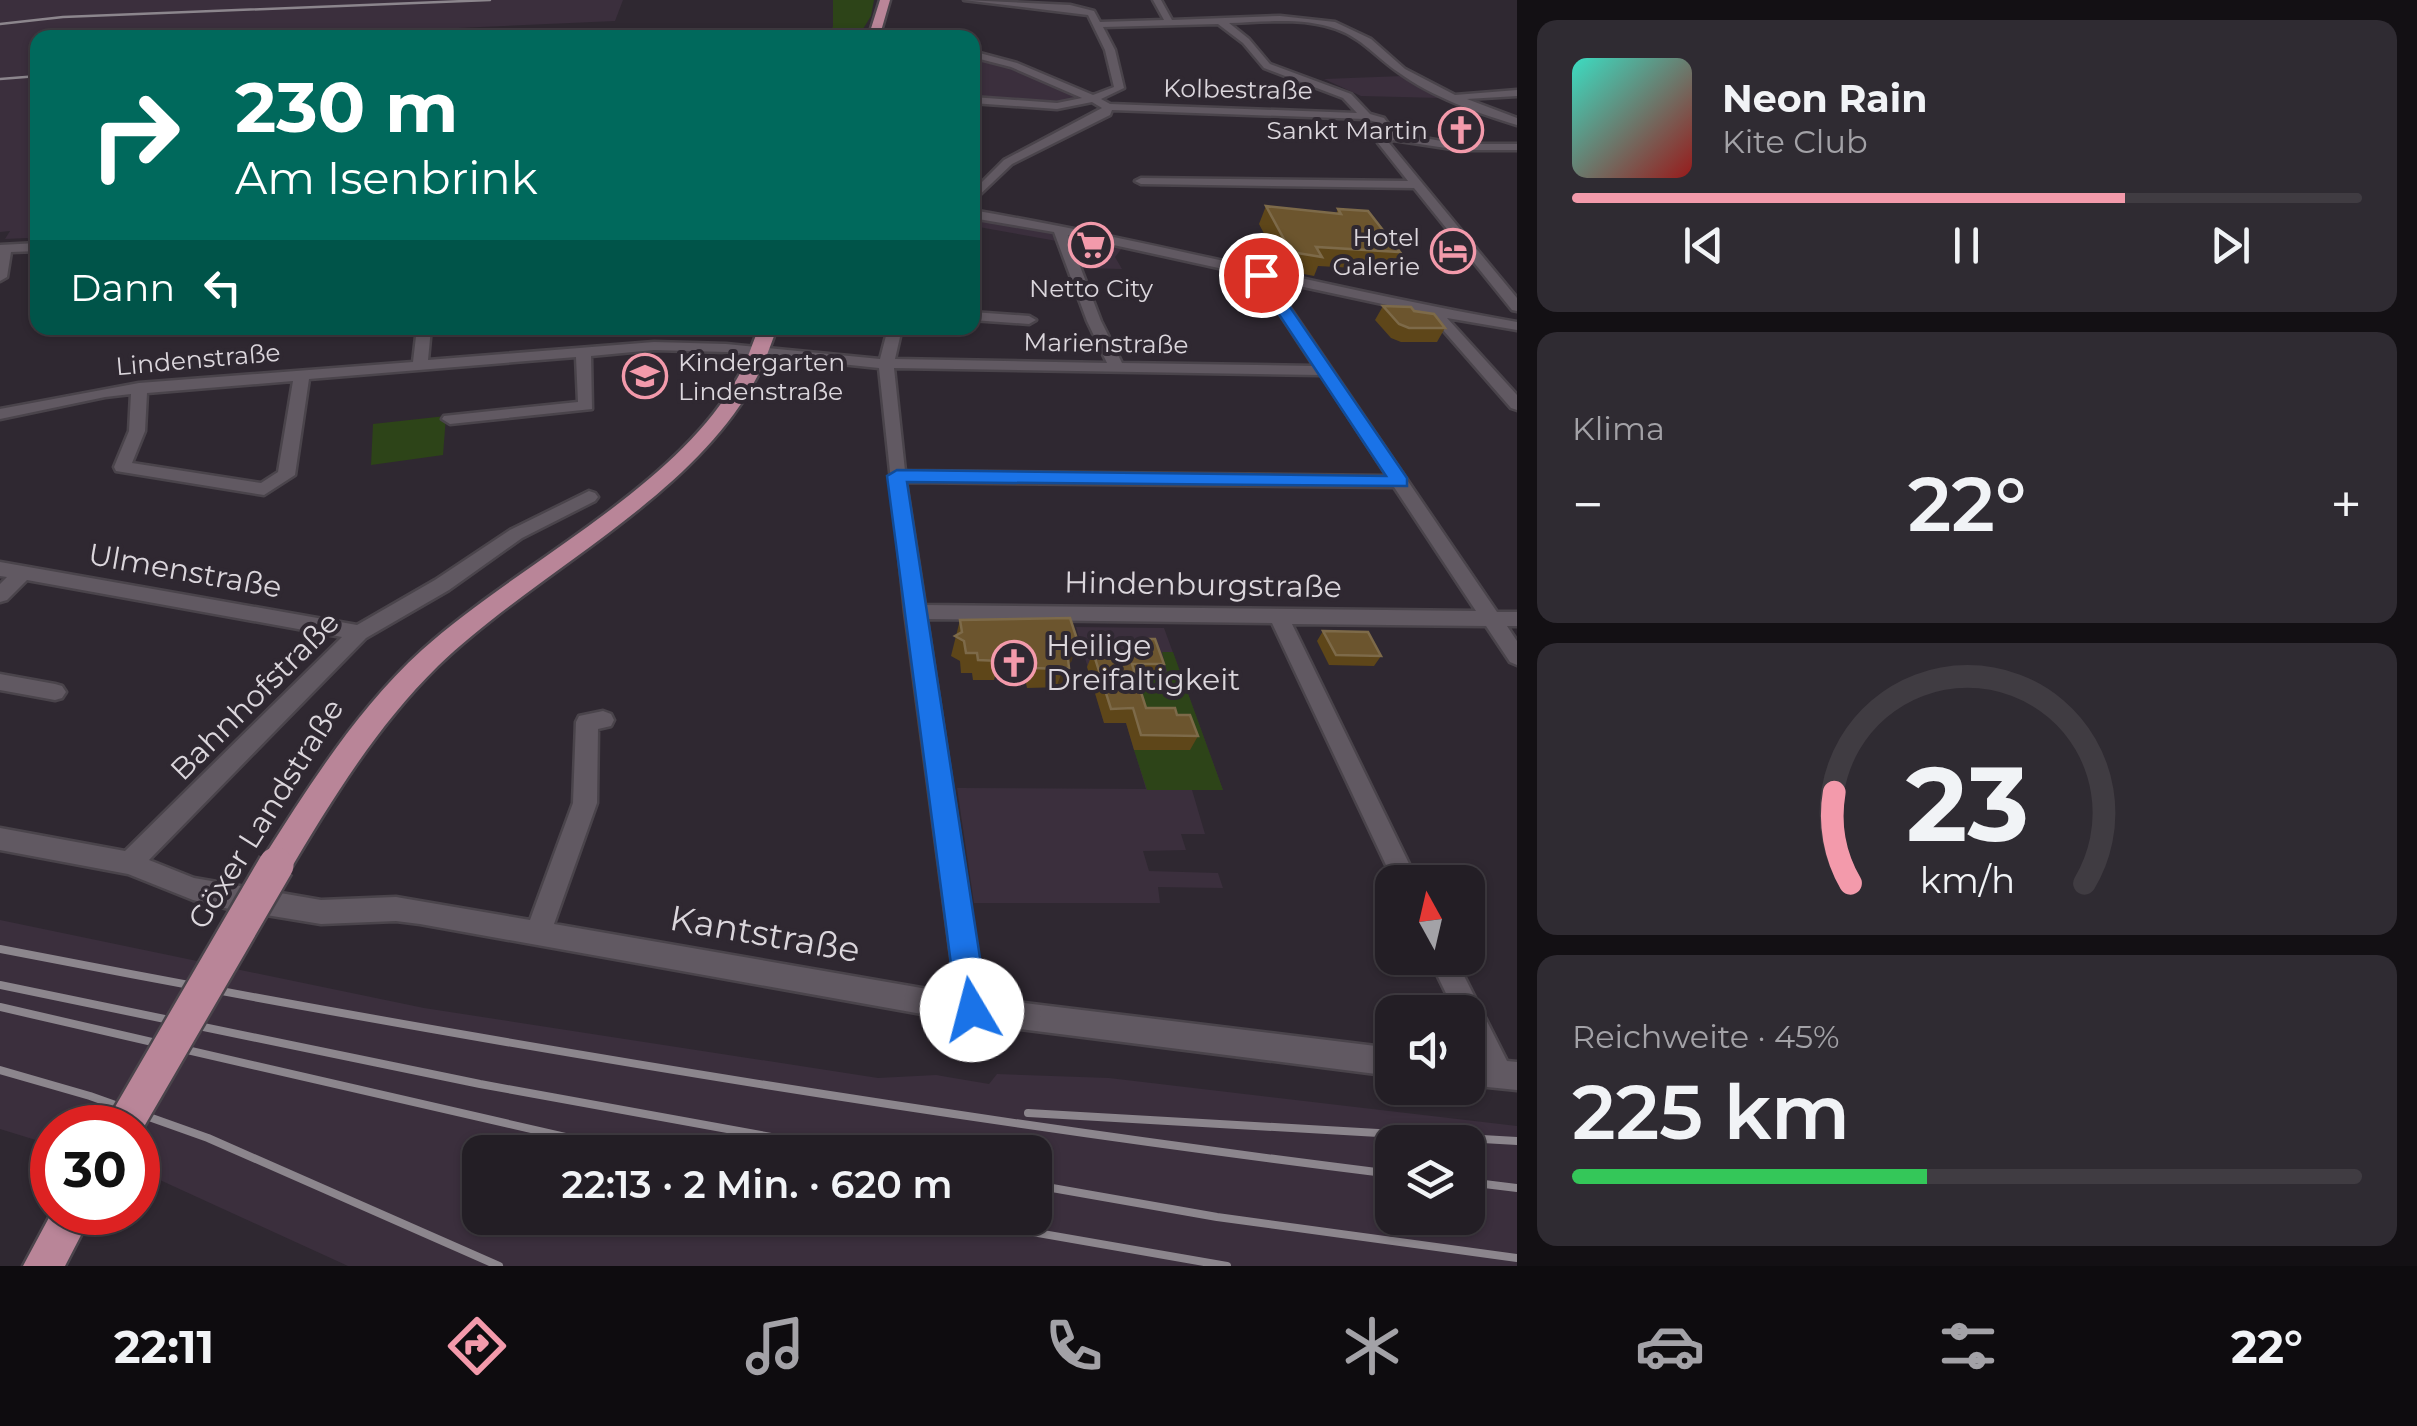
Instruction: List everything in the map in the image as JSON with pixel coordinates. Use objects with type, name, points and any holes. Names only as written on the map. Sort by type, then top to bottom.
[{"type":"main road","points":[[876,30],[885,0]]},
{"type":"main road","name":"Göxer Landstraße","points":[[136,1105],[276,865],[357,736],[389,698],[473,618],[637,497],[685,454],[738,394],[764,339]]},
{"type":"main road","points":[[43,1266],[61,1235]]},
{"type":"street","points":[[968,0],[1040,3],[1086,11],[1099,24],[1119,88],[1064,106],[980,101]]},
{"type":"street","points":[[1155,0],[1169,22]]},
{"type":"street","points":[[1099,24],[1294,20],[1335,25],[1368,41],[1402,70],[1451,97],[1517,122]]},
{"type":"street","points":[[1220,21],[1246,41],[1267,66],[1347,96],[1366,116],[1380,120],[1391,136],[1459,147],[1517,148]]},
{"type":"street","points":[[980,56],[1014,66],[1108,108]]},
{"type":"street","points":[[1451,97],[1517,94]]},
{"type":"street","points":[[980,190],[1008,162],[1108,108]]},
{"type":"street","name":"Kolbestraße","points":[[1108,108],[1366,116]]},
{"type":"street","points":[[1391,136],[1383,143],[1517,307]]},
{"type":"street","points":[[1141,181],[1417,186]]},
{"type":"street","points":[[980,215],[1059,228],[1436,314],[1517,326]]},
{"type":"street","points":[[1059,228],[1117,368]]},
{"type":"street","points":[[0,276],[3,249],[30,247]]},
{"type":"street","points":[[1261,275],[1517,658]]},
{"type":"street","points":[[1436,314],[1517,405]]},
{"type":"street","points":[[980,317],[1029,320]]},
{"type":"street","points":[[420,364],[423,335]]},
{"type":"street","points":[[893,335],[886,364],[897,476],[972,1010]]},
{"type":"street","name":"Marienstraße","points":[[764,339],[886,364],[1326,371]]},
{"type":"street","name":"Lindenstraße","points":[[0,414],[139,388],[583,350],[764,339]]},
{"type":"street","points":[[450,418],[586,406],[583,350]]},
{"type":"street","points":[[139,388],[136,430],[122,467],[264,489],[286,475],[302,375]]},
{"type":"street","points":[[897,476],[1400,482]]},
{"type":"street","name":"Bahnhofstraße","points":[[130,862],[359,634],[442,585],[516,534],[589,497]]},
{"type":"street","name":"Ulmenstraße","points":[[0,569],[359,634]]},
{"type":"street","points":[[0,595],[23,573]]},
{"type":"street","name":"Hindenburgstraße","points":[[916,612],[1517,619]]},
{"type":"street","points":[[1278,616],[1398,865]]},
{"type":"street","points":[[0,682],[55,692]]},
{"type":"street","points":[[539,931],[585,803],[587,722],[603,720]]},
{"type":"street","name":"Kantstraße","points":[[0,839],[130,862],[192,888],[321,912],[396,909],[539,931],[972,1010],[1375,1060]]},
{"type":"street","points":[[1452,975],[1508,1075]]},
{"type":"shaded area","points":[[0,0],[623,0],[615,21],[413,30],[30,30],[30,240],[5,239],[10,231],[0,232]]},
{"type":"shaded area","points":[[980,58],[1079,96],[1053,104],[980,99]]},
{"type":"shaded area","points":[[1403,76],[1441,98],[1361,96],[1324,79]]},
{"type":"shaded area","points":[[980,215],[1127,242],[1115,257],[1122,269],[1080,268],[1068,243],[980,227]]},
{"type":"shaded area","points":[[1076,627],[1164,628],[1223,790],[1192,790],[1205,834],[1181,834],[1186,850],[1143,851],[1149,871],[1218,873],[1223,888],[1158,887],[1160,903],[974,903],[957,788],[1146,789],[1126,723],[1104,723]]},
{"type":"shaded area","points":[[0,920],[424,1008],[878,1078],[936,1075],[989,1084],[997,1074],[1109,1078],[1517,1126],[1517,1266],[348,1266],[160,1180],[160,1105],[30,1105],[30,1138],[0,1129]]},
{"type":"green space","points":[[833,0],[874,0],[871,16],[862,30],[829,30],[833,27]]},
{"type":"green space","points":[[446,416],[443,455],[371,465],[373,424]]},
{"type":"green space","points":[[1162,652],[1173,652],[1223,790],[1147,790],[1134,750],[1188,750],[1139,723],[1125,679],[1167,672]]},
{"type":"building","points":[[1266,206],[1341,214],[1338,209],[1368,211],[1400,252],[1316,247],[1322,257],[1291,252]]},
{"type":"building","points":[[1383,306],[1411,307],[1434,314],[1445,328],[1409,328],[1399,324]]},
{"type":"building","points":[[1070,618],[1078,642],[1067,649],[1069,668],[1063,669],[1033,668],[1030,654],[998,653],[1000,661],[978,660],[977,653],[966,653],[964,641],[955,636],[962,632],[960,620]]},
{"type":"building","points":[[1323,631],[1368,632],[1381,656],[1336,655]]},
{"type":"building","points":[[1140,639],[1155,639],[1164,664],[1132,664],[1146,708],[1175,708],[1177,715],[1190,715],[1198,736],[1141,735],[1133,708],[1111,709],[1093,652],[1143,649]]},
{"type":"railway","points":[[0,24],[63,17],[490,0]]},
{"type":"railway","points":[[0,79],[30,77]]},
{"type":"railway","points":[[0,949],[694,1074],[1042,1127],[1375,1172]]},
{"type":"railway","points":[[0,985],[480,1084],[760,1135]]},
{"type":"railway","points":[[0,1007],[557,1135]]},
{"type":"railway","points":[[0,1070],[90,1096],[208,1138],[499,1266]]},
{"type":"railway","points":[[1028,1113],[1517,1141]]},
{"type":"railway","points":[[1485,1184],[1517,1188]]},
{"type":"railway","points":[[1052,1188],[1217,1217],[1517,1258]]},
{"type":"railway","points":[[1049,1235],[1227,1266]]},
{"type":"place","name":"Sankt Martin","points":[[1461,130]]},
{"type":"place","name":"Netto City","points":[[1091,245]]},
{"type":"place","name":"Hotel Galerie","points":[[1453,251]]},
{"type":"place","name":"Kindergarten Lindenstraße","points":[[645,376]]},
{"type":"place","name":"Heilige Dreifaltigkeit","points":[[1014,663]]},
{"type":"route","points":[[972,1010],[897,476],[1400,482],[1261,275]]}]
